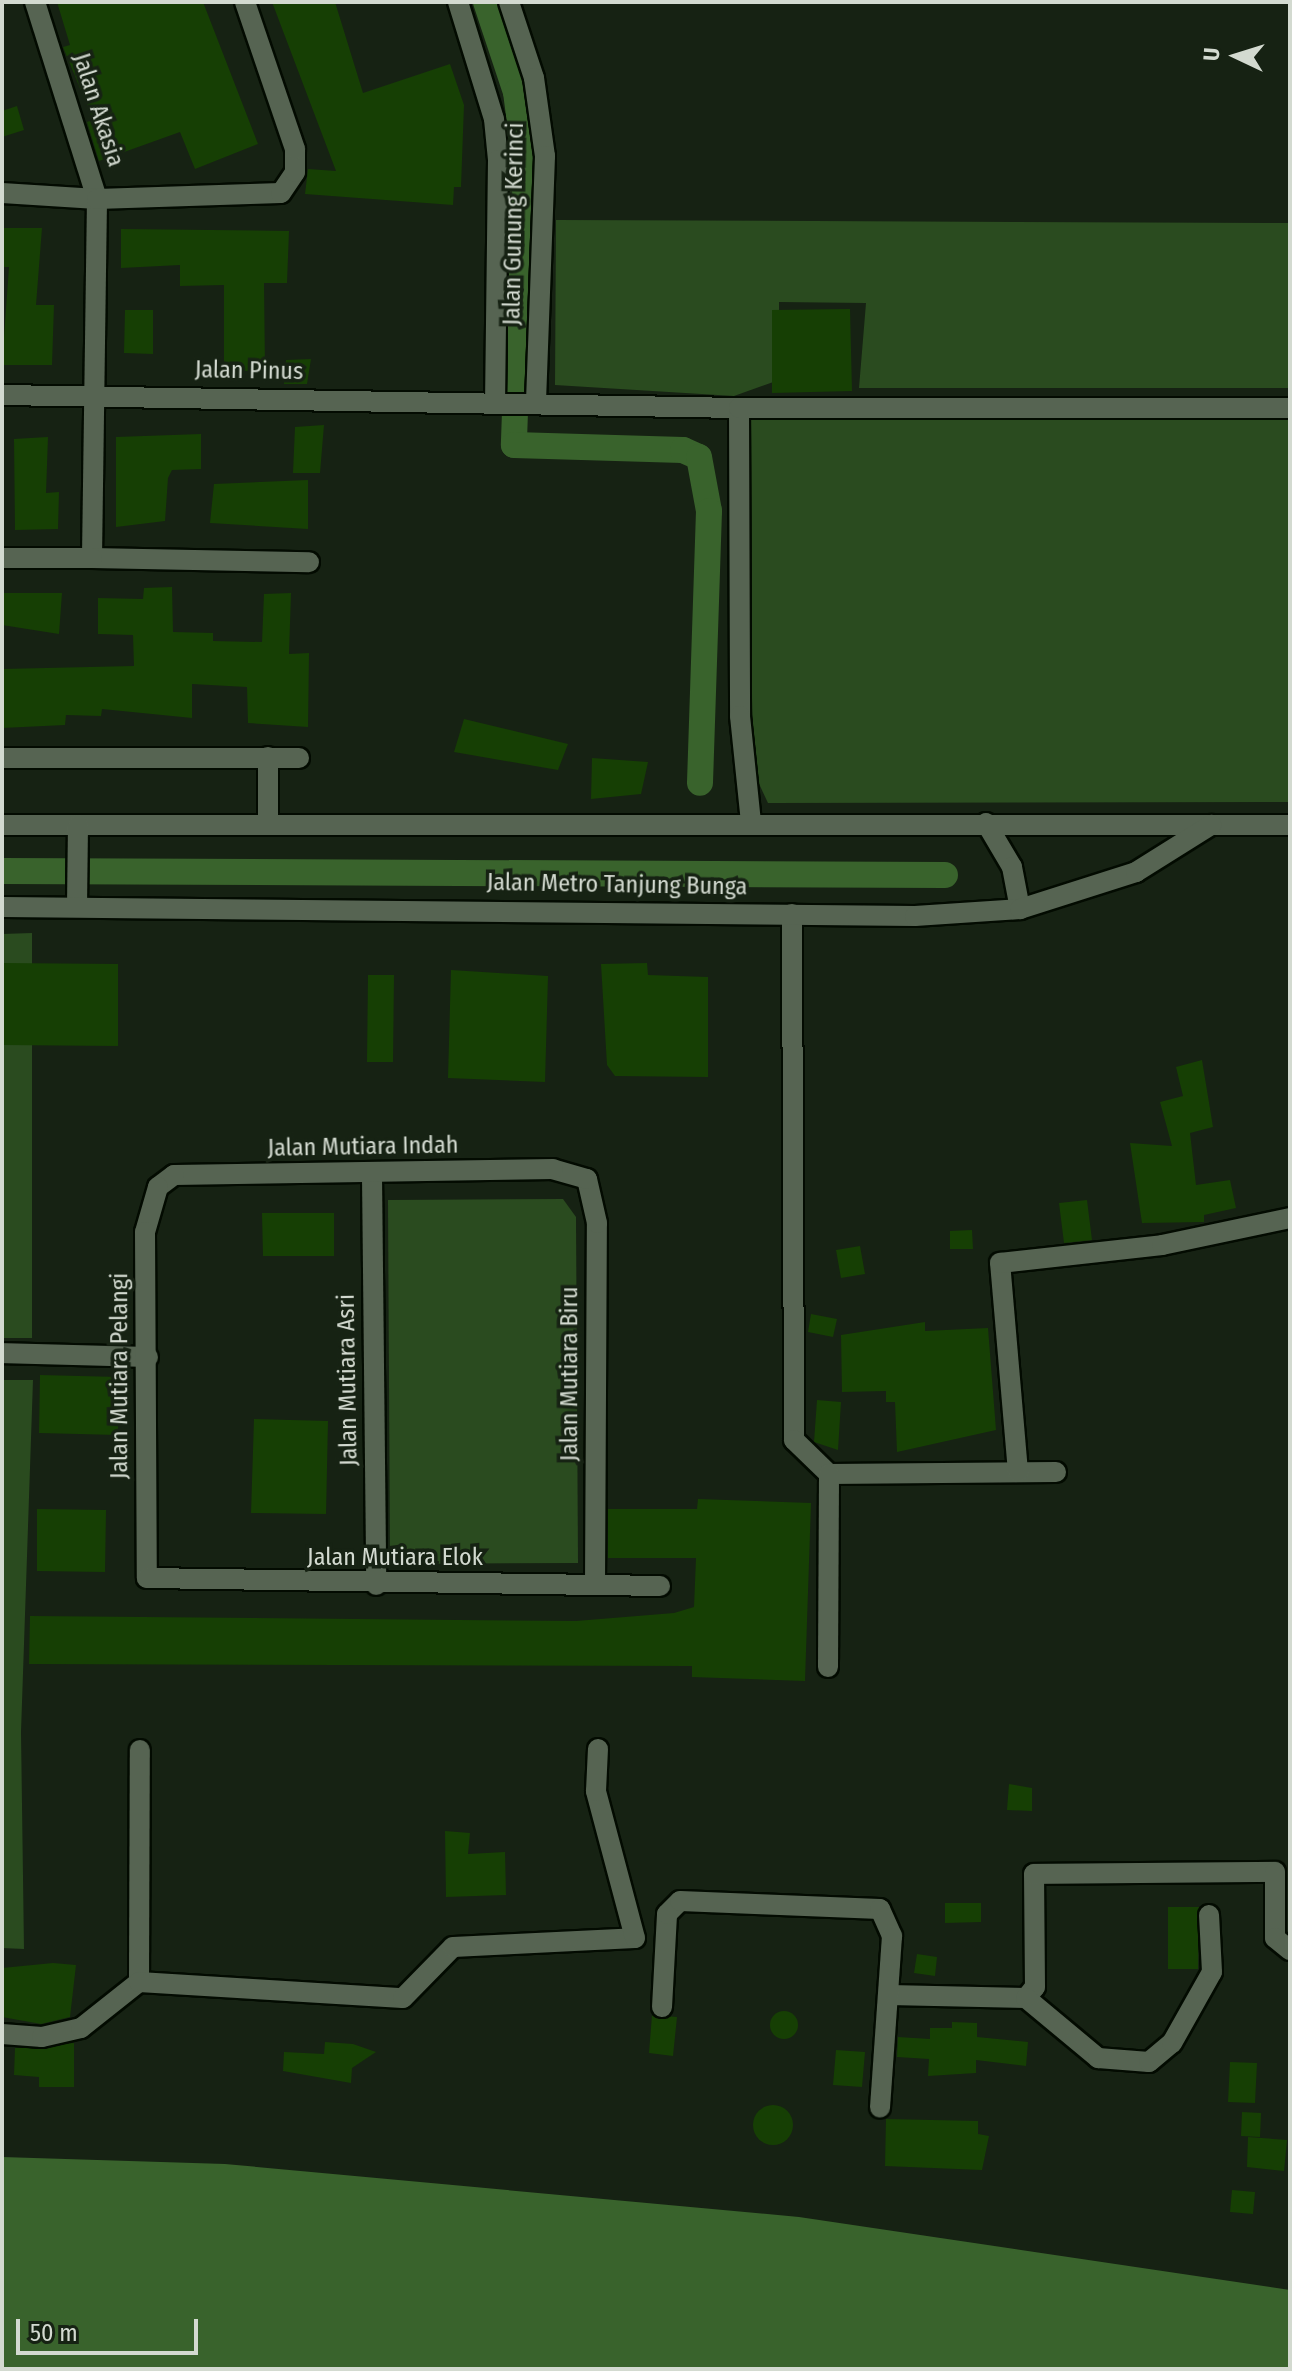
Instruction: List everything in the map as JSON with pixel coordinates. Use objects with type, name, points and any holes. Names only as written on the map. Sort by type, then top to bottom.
[{"type":"street","name":"Jalan Akasia","points":[[35,2],[97,199],[92,558]]},
{"type":"street","points":[[2,193],[97,199],[275,194],[292,179],[297,156],[245,2]]},
{"type":"street","name":"Jalan Gunung Kerinci","points":[[458,2],[494,119],[498,160],[499,402]]},
{"type":"street","name":"Jalan Gunung Kerinci","points":[[509,2],[545,144],[532,403]]},
{"type":"street","name":"Jalan Pinus","points":[[2,395],[95,394],[739,408],[1290,408]]},
{"type":"street","points":[[739,408],[740,716],[751,822]]},
{"type":"street","points":[[2,558],[309,562]]},
{"type":"street","points":[[268,757],[268,825]]},
{"type":"street","points":[[2,758],[299,758]]},
{"type":"street","points":[[2,825],[78,833],[268,825],[751,822],[1290,825]]},
{"type":"street","points":[[986,823],[1012,867],[1020,909]]},
{"type":"street","name":"Jalan Metro Tanjung Bunga","points":[[2,907],[77,897],[792,914],[1020,909],[1136,872],[1211,825]]},
{"type":"street","points":[[77,897],[78,833]]},
{"type":"street","points":[[792,914],[791,1412],[794,1440],[829,1474],[1056,1472]]},
{"type":"street","name":"Jalan Mutiara Indah","points":[[156,1190],[174,1175],[577,1172]]},
{"type":"street","name":"Jalan Mutiara Biru","points":[[577,1172],[596,1197],[595,1584]]},
{"type":"street","name":"Jalan Mutiara Asri","points":[[372,1175],[376,1585]]},
{"type":"street","name":"Jalan Mutiara Pelangi","points":[[145,1562],[148,1357],[145,1232],[156,1190]]},
{"type":"street","points":[[1018,1472],[1000,1263],[1162,1245],[1290,1218]]},
{"type":"street","points":[[2,1353],[148,1357]]},
{"type":"street","points":[[828,1667],[829,1474]]},
{"type":"street","name":"Jalan Mutiara Elok","points":[[145,1562],[147,1578],[157,1582],[660,1586]]},
{"type":"street","points":[[2,2034],[42,2037],[81,2028],[139,1982],[403,1998],[453,1947],[635,1938],[596,1791],[598,1749]]},
{"type":"street","points":[[139,1982],[140,1750]]},
{"type":"street","points":[[1026,1998],[1035,1987],[1034,1874],[1275,1872],[1275,1938],[1290,1950]]},
{"type":"street","points":[[662,2007],[667,1914],[683,1900],[880,1909],[892,1936],[880,2108]]},
{"type":"street","points":[[889,1995],[1026,1998],[1098,2058],[1149,2062],[1172,2043],[1212,1972],[1209,1915]]},
{"type":"shaded area","points":[[556,220],[1290,223],[1290,388],[859,388],[866,303],[779,302],[779,380],[734,396],[555,385]]},
{"type":"shaded area","points":[[1290,415],[1290,802],[768,803],[754,773],[743,417]]},
{"type":"shaded area","points":[[32,933],[32,1338],[2,1338],[2,934]]},
{"type":"shaded area","points":[[563,1199],[576,1217],[578,1563],[390,1564],[388,1200]]},
{"type":"shaded area","points":[[2,1380],[33,1380],[21,1732],[24,1949],[2,1948]]},
{"type":"shaded area","points":[[2,2157],[225,2164],[799,2217],[1290,2290],[1290,2369],[2,2369]]},
{"type":"building","points":[[57,2],[203,2],[258,144],[195,169],[180,132],[99,161],[87,122],[93,120],[63,47],[70,45]]},
{"type":"building","points":[[272,2],[335,2],[363,93],[450,64],[464,105],[461,187],[454,187],[453,205],[305,194],[308,169],[336,171]]},
{"type":"building","points":[[17,106],[24,130],[2,137],[2,111]]},
{"type":"building","points":[[2,228],[42,228],[36,305],[54,305],[52,365],[2,365],[9,267],[2,267]]},
{"type":"building","points":[[121,229],[289,231],[287,283],[264,283],[265,370],[224,372],[224,285],[180,286],[180,265],[121,268]]},
{"type":"building","points":[[850,309],[852,391],[772,393],[772,310]]},
{"type":"building","points":[[125,310],[153,310],[153,354],[124,353]]},
{"type":"building","points":[[311,359],[307,384],[284,384],[286,360]]},
{"type":"building","points":[[324,425],[320,473],[293,473],[295,427]]},
{"type":"building","points":[[201,434],[201,469],[172,470],[168,478],[165,521],[116,527],[116,437]]},
{"type":"building","points":[[48,437],[46,493],[59,492],[58,529],[15,530],[14,439]]},
{"type":"building","points":[[308,480],[308,529],[210,523],[214,484]]},
{"type":"building","points":[[172,587],[173,632],[213,633],[213,641],[262,642],[264,594],[291,593],[289,654],[309,653],[308,727],[248,723],[247,687],[192,684],[192,718],[102,709],[101,716],[66,715],[65,725],[2,728],[2,669],[134,666],[133,635],[98,634],[98,598],[143,599],[144,588]]},
{"type":"building","points":[[2,593],[62,593],[59,634],[2,625]]},
{"type":"building","points":[[464,719],[568,744],[558,770],[454,752]]},
{"type":"building","points":[[592,758],[648,762],[641,794],[591,799]]},
{"type":"building","points":[[2,963],[118,964],[118,1046],[2,1045]]},
{"type":"building","points":[[647,963],[648,975],[708,977],[708,1077],[615,1076],[607,1065],[601,964]]},
{"type":"building","points":[[451,970],[548,976],[545,1082],[448,1078]]},
{"type":"building","points":[[368,975],[394,975],[393,1062],[367,1062]]},
{"type":"building","points":[[1202,1060],[1213,1127],[1190,1133],[1196,1185],[1230,1180],[1236,1208],[1204,1215],[1204,1222],[1142,1223],[1130,1143],[1172,1146],[1160,1102],[1183,1096],[1176,1067]]},
{"type":"building","points":[[1087,1200],[1092,1240],[1064,1243],[1059,1203]]},
{"type":"building","points":[[262,1213],[334,1213],[334,1256],[263,1256]]},
{"type":"building","points":[[972,1230],[973,1249],[950,1249],[950,1231]]},
{"type":"building","points":[[860,1246],[865,1274],[841,1278],[836,1250]]},
{"type":"building","points":[[811,1314],[837,1319],[833,1337],[808,1332]]},
{"type":"building","points":[[925,1322],[925,1331],[988,1328],[996,1430],[897,1452],[895,1402],[886,1402],[886,1391],[842,1392],[841,1335]]},
{"type":"building","points":[[40,1375],[119,1377],[118,1435],[39,1433]]},
{"type":"building","points":[[817,1400],[841,1402],[838,1450],[814,1442]]},
{"type":"building","points":[[254,1419],[328,1421],[326,1514],[251,1513]]},
{"type":"building","points":[[698,1499],[811,1503],[805,1681],[692,1677],[692,1666],[29,1664],[30,1616],[576,1621],[674,1613],[694,1607],[696,1558],[608,1558],[608,1509],[697,1509]]},
{"type":"building","points":[[37,1509],[106,1510],[105,1572],[37,1571]]},
{"type":"building","points":[[1009,1784],[1032,1788],[1032,1811],[1007,1810]]},
{"type":"building","points":[[445,1831],[470,1833],[468,1854],[505,1852],[506,1895],[446,1897]]},
{"type":"building","points":[[945,1903],[981,1903],[981,1922],[945,1923]]},
{"type":"building","points":[[1168,1907],[1199,1907],[1198,1969],[1168,1969]]},
{"type":"building","points":[[917,1954],[937,1957],[935,1976],[914,1973]]},
{"type":"building","points":[[53,1963],[76,1965],[70,2017],[41,2024],[2,2017],[2,1968]]},
{"type":"building","points":[[784,2011],[794,2015],[798,2025],[794,2035],[784,2039],[774,2035],[770,2025],[774,2015]]},
{"type":"building","points":[[652,2015],[677,2017],[673,2056],[649,2053]]},
{"type":"building","points":[[952,2022],[977,2023],[977,2037],[1028,2042],[1026,2066],[976,2060],[976,2073],[928,2076],[929,2059],[897,2057],[898,2037],[930,2039],[930,2028],[952,2028]]},
{"type":"building","points":[[325,2042],[353,2044],[376,2052],[352,2068],[351,2083],[283,2071],[284,2052],[324,2054]]},
{"type":"building","points":[[74,2043],[74,2087],[39,2087],[39,2077],[14,2075],[15,2048]]},
{"type":"building","points":[[836,2050],[865,2052],[862,2087],[833,2085]]},
{"type":"building","points":[[1230,2062],[1257,2063],[1255,2103],[1228,2102]]},
{"type":"building","points":[[773,2105],[787,2111],[793,2125],[787,2139],[773,2145],[759,2139],[753,2125],[759,2111]]},
{"type":"building","points":[[1242,2112],[1261,2113],[1260,2137],[1241,2136]]},
{"type":"building","points":[[886,2119],[978,2121],[978,2134],[989,2136],[982,2170],[885,2166]]},
{"type":"building","points":[[1248,2137],[1287,2140],[1284,2171],[1247,2167]]},
{"type":"building","points":[[1232,2190],[1255,2192],[1253,2214],[1230,2212]]},
{"type":"waterway","points":[[486,2],[516,92],[524,154],[514,445],[683,450],[699,457],[709,511],[700,783]]},
{"type":"waterway","points":[[2,871],[945,875]]}]
